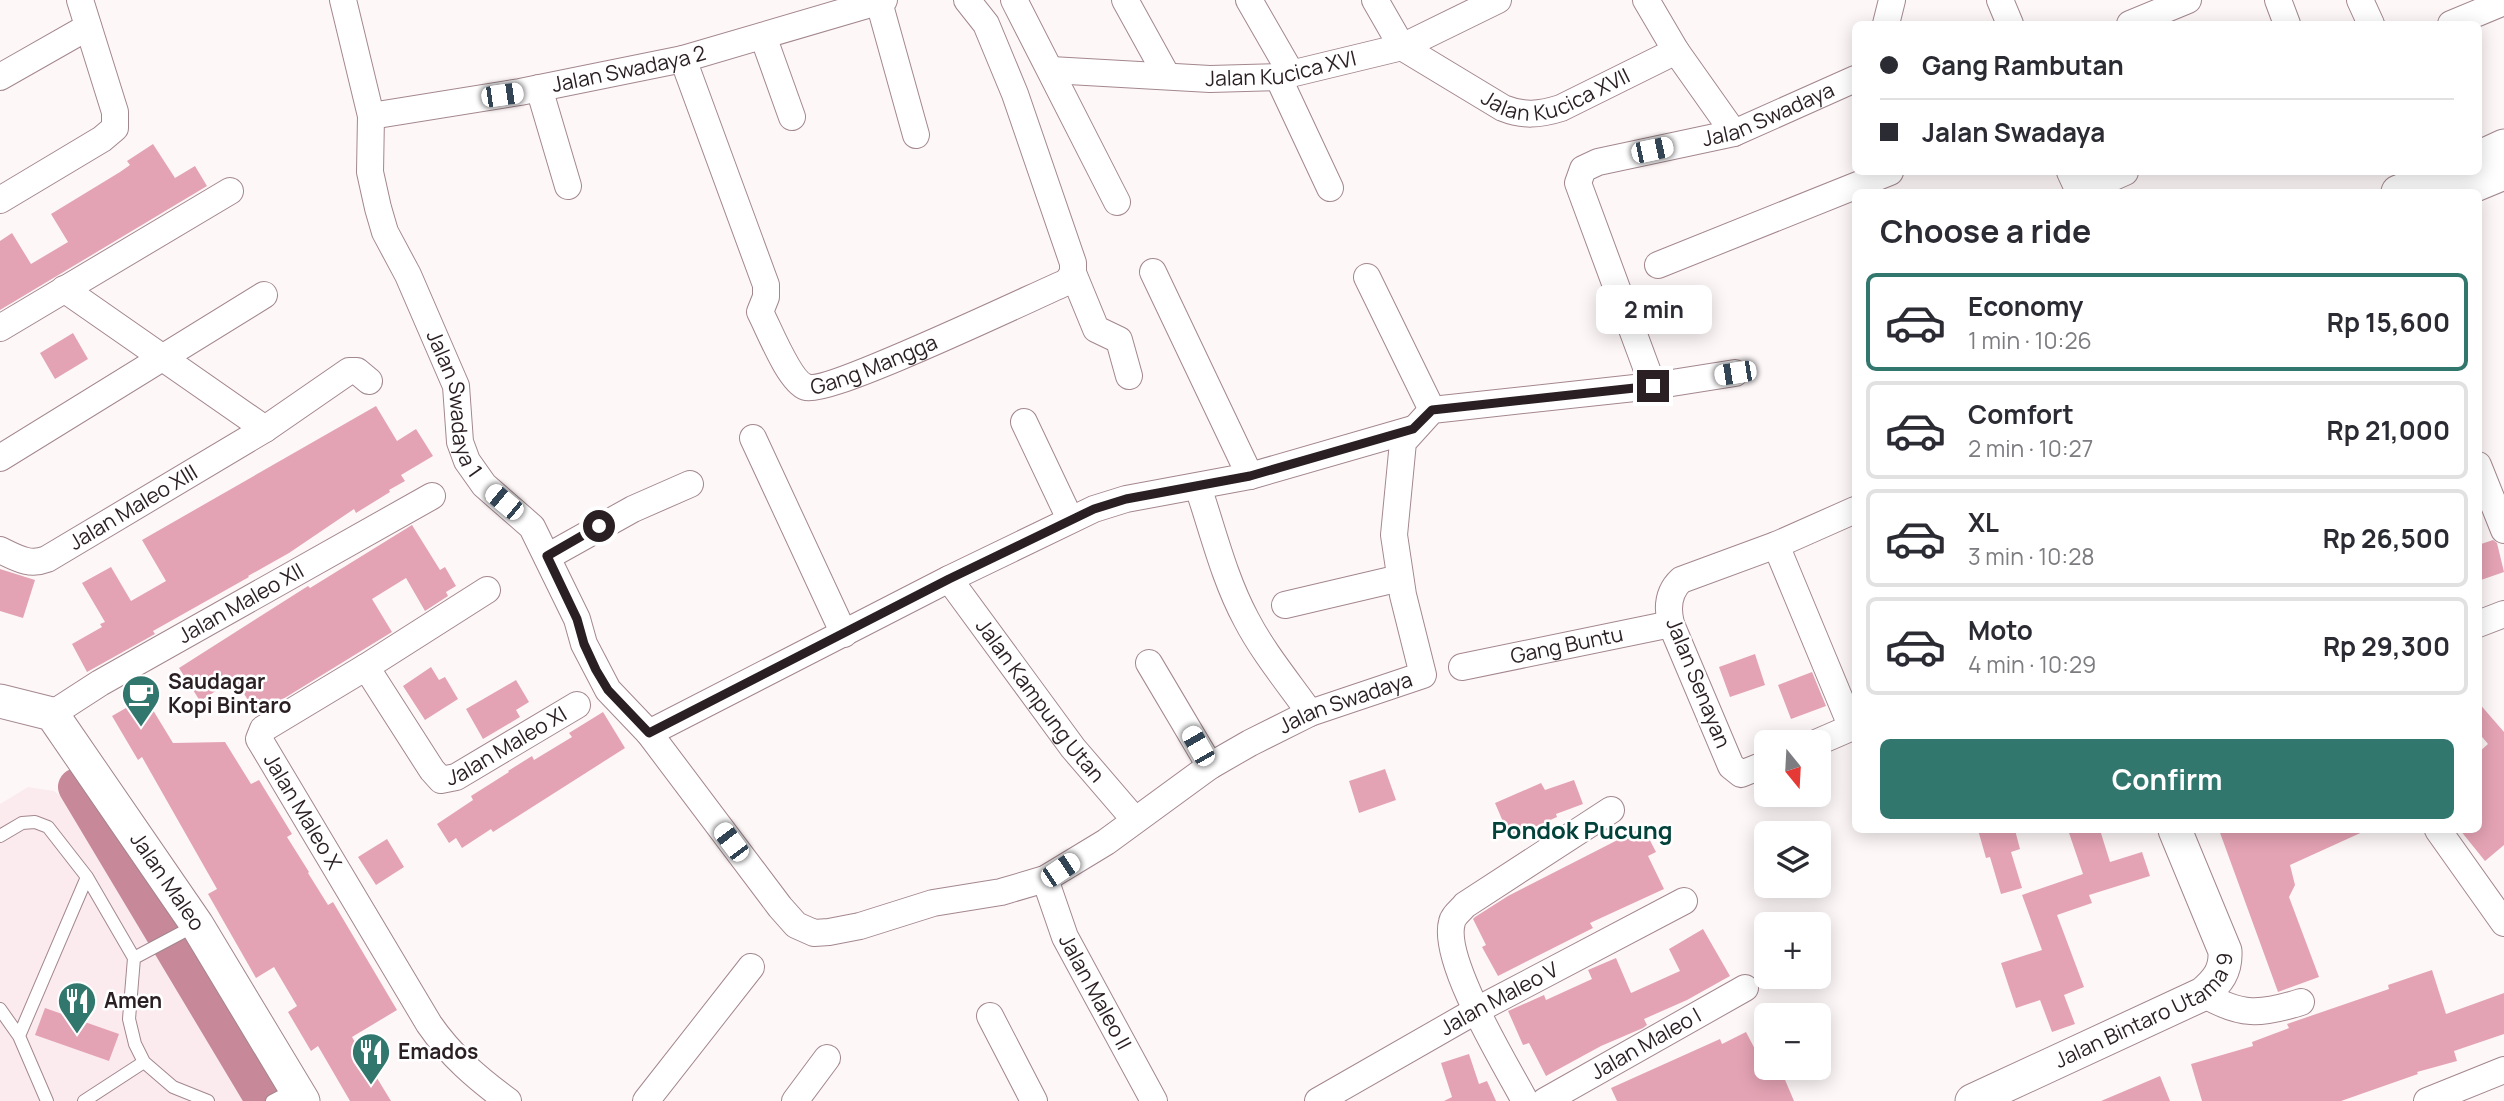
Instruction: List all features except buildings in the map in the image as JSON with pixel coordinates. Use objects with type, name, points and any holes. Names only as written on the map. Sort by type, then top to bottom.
[{"type":"street","points":[[0,200],[102,139],[115,128],[115,112],[80,0]]},
{"type":"street","name":"Jalan Swadaya 1","points":[[343,0],[371,116],[370,172],[378,208],[385,232],[408,275],[456,386],[460,442],[467,461],[484,485],[532,527],[577,619],[584,644],[596,670],[608,690],[649,733]]},
{"type":"street","points":[[967,0],[986,24],[1015,94],[1073,263],[1073,273],[1096,329],[1119,340],[1129,376]]},
{"type":"street","points":[[1014,0],[1117,202]]},
{"type":"street","points":[[1125,0],[1167,76]]},
{"type":"street","points":[[1249,0],[1284,75],[1330,188]]},
{"type":"street","points":[[1376,0],[1402,47]]},
{"type":"street","name":"Jalan Kucica XVI","points":[[1051,70],[1210,79],[1284,75],[1402,47],[1498,0]]},
{"type":"street","points":[[1646,0],[1676,51],[1734,133]]},
{"type":"street","points":[[1887,21],[1892,0]]},
{"type":"street","points":[[2000,0],[2009,21]]},
{"type":"street","points":[[2137,21],[2188,0]]},
{"type":"street","points":[[2278,0],[2286,21]]},
{"type":"street","points":[[2360,0],[2370,21]]},
{"type":"street","points":[[881,1],[916,135]]},
{"type":"street","name":"Jalan Swadaya 2","points":[[371,116],[539,89],[683,59],[881,1]]},
{"type":"street","points":[[2458,21],[2504,2]]},
{"type":"street","points":[[0,77],[88,27]]},
{"type":"street","points":[[763,36],[792,117]]},
{"type":"street","name":"Jalan Kucica XVII","points":[[1402,47],[1503,108],[1518,114],[1532,115],[1560,108],[1676,51]]},
{"type":"street","name":"Gang Mangga","points":[[683,59],[766,285],[766,297],[760,312],[796,381],[808,388],[823,387],[890,361],[1067,282],[1073,273]]},
{"type":"street","name":"Jalan Swadaya","points":[[1653,386],[1578,183],[1583,169],[1598,162],[1734,133],[1852,80]]},
{"type":"street","points":[[539,89],[568,186]]},
{"type":"street","points":[[2482,156],[2504,146]]},
{"type":"street","points":[[2482,175],[2504,173]]},
{"type":"street","points":[[1658,265],[1883,175]]},
{"type":"street","points":[[2080,189],[2089,188],[2117,175]]},
{"type":"street","points":[[2435,179],[2481,175]]},
{"type":"street","points":[[0,328],[230,191]]},
{"type":"street","points":[[1153,272],[1250,476]]},
{"type":"street","points":[[1367,277],[1432,410],[1653,386],[1735,373]]},
{"type":"street","points":[[64,289],[265,429]]},
{"type":"street","points":[[0,458],[264,295]]},
{"type":"street","name":"Jalan Maleo XIII","points":[[0,550],[27,562],[37,563],[47,559],[265,429],[349,372],[358,371],[369,381]]},
{"type":"street","name":"Jalan Swadaya","points":[[649,733],[780,907],[796,925],[814,933],[860,926],[920,906],[1001,892],[1045,879],[1105,842],[1210,766],[1250,743],[1310,713],[1423,675],[1400,578],[1394,535],[1403,442],[1432,410]]},
{"type":"street","points":[[1024,422],[1070,519]]},
{"type":"street","points":[[649,733],[1070,519],[1126,499],[1250,476],[1413,429]]},
{"type":"street","points":[[752,438],[844,634]]},
{"type":"street","points":[[2482,477],[2504,530]]},
{"type":"street","points":[[547,556],[633,509],[690,484]]},
{"type":"street","points":[[1198,487],[1229,582],[1244,616],[1253,633],[1310,713]]},
{"type":"street","name":"Jalan Maleo XII","points":[[52,714],[100,683],[432,496]]},
{"type":"street","name":"Jalan Senayan","points":[[1754,769],[1741,774],[1734,771],[1671,624],[1668,612],[1674,586],[1681,580],[1776,545],[1852,510]]},
{"type":"street","points":[[1776,545],[1852,722]]},
{"type":"street","points":[[1285,605],[1400,578]]},
{"type":"street","name":"Jalan Kampung Utan","points":[[949,579],[1073,748],[1134,819]]},
{"type":"street","name":"Jalan Maleo X","points":[[487,590],[263,729],[259,739],[440,1041],[475,1077],[508,1101]]},
{"type":"street","points":[[2482,622],[2504,614]]},
{"type":"street","name":"Gang Buntu","points":[[1462,667],[1671,624]]},
{"type":"street","points":[[1149,663],[1210,766]]},
{"type":"street","name":"Jalan Maleo XI","points":[[366,667],[441,780],[456,777],[577,705]]},
{"type":"street","points":[[0,701],[52,714]]},
{"type":"street","name":"Jalan Maleo","points":[[52,714],[189,928],[288,1097]]},
{"type":"street","points":[[1831,737],[1852,728]]},
{"type":"street","points":[[1525,1101],[1477,1010],[1451,944],[1451,920],[1465,905],[1611,810]]},
{"type":"street","name":"Jalan Bintaro Utama 9","points":[[1988,1098],[2203,995],[2217,981],[2226,966],[2225,951],[2176,833]]},
{"type":"street","points":[[2440,833],[2504,923]]},
{"type":"street","name":"Jalan Maleo II","points":[[1045,879],[1065,937],[1154,1101]]},
{"type":"street","name":"Jalan Maleo V","points":[[1318,1101],[1477,1010],[1684,901]]},
{"type":"street","points":[[2226,966],[2241,1012]]},
{"type":"street","points":[[646,1101],[751,967]]},
{"type":"street","name":"Jalan Maleo I","points":[[1545,1101],[1745,988]]},
{"type":"street","points":[[2203,995],[2241,1012],[2282,1008],[2301,1002]]},
{"type":"street","points":[[990,1016],[1034,1101]]},
{"type":"street","points":[[795,1101],[827,1058]]},
{"type":"street","points":[[2427,1101],[2504,1070]]},
{"type":"lane","points":[[0,835],[22,823],[35,822],[48,827],[87,877],[134,958],[129,1019],[135,1044],[144,1062],[173,1087],[208,1101]]},
{"type":"lane","points":[[19,1036],[87,877]]},
{"type":"lane","points":[[134,958],[189,928]]},
{"type":"lane","points":[[0,1009],[19,1036],[47,1101]]},
{"type":"lane","points":[[84,1101],[144,1062]]},
{"type":"shaded area","points":[[28,787],[54,791],[74,806],[258,1101],[0,1101],[0,804]]},
{"type":"waterway","points":[[77,787],[265,1101]]},
{"type":"place","name":"Saudagar Kopi Bintaro","points":[[141,728]]},
{"type":"place","name":"Amen","points":[[77,1035]]},
{"type":"place","name":"Emados","points":[[371,1086]]},
{"type":"district","name":"Pondok Pucung","points":[[1582,831]]},
{"type":"route","points":[[599,526],[547,556],[577,619],[584,644],[596,670],[608,690],[649,733],[949,579],[1094,509],[1126,499],[1250,476],[1413,429],[1432,410],[1653,386]]}]
